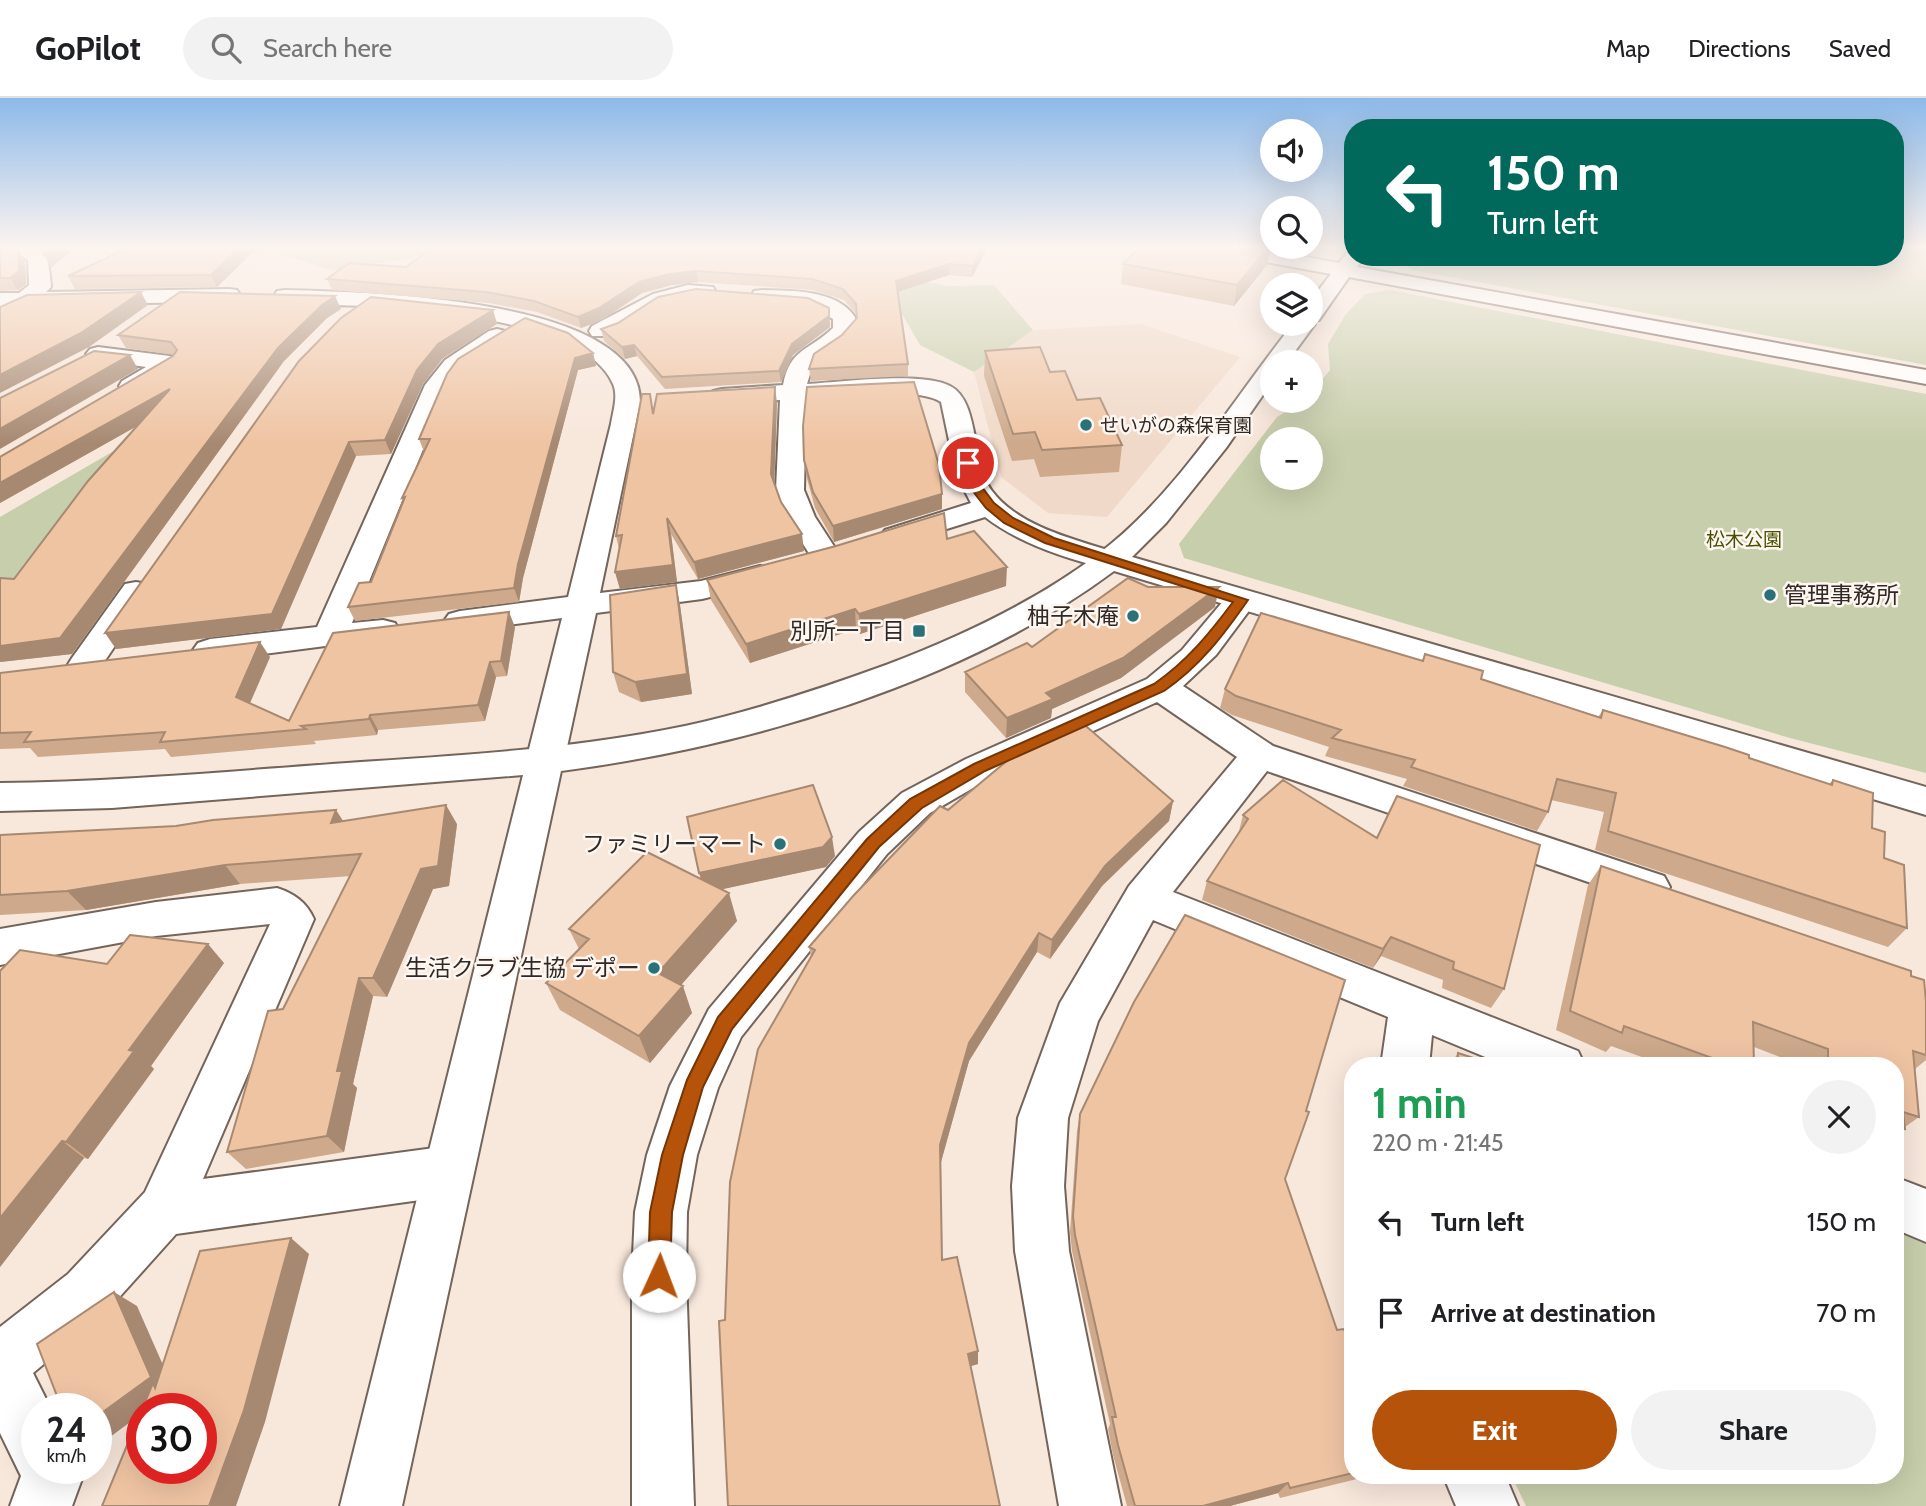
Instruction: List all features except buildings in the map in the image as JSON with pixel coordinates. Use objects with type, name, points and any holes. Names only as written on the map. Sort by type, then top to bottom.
[{"type":"street","points":[[152,317],[158,313]]},
{"type":"street","points":[[337,326],[356,313]]},
{"type":"street","points":[[371,1506],[628,401],[625,381],[615,364],[581,339],[524,320],[478,313]]},
{"type":"street","points":[[581,339],[611,327],[632,313]]},
{"type":"street","points":[[827,556],[800,518],[790,490],[793,392],[795,372],[803,360],[835,340],[844,329],[844,317],[840,313]]},
{"type":"street","points":[[1598,313],[1926,377]]},
{"type":"street","points":[[330,636],[437,386],[453,365],[524,320]]},
{"type":"street","points":[[114,396],[170,363],[88,360],[131,333]]},
{"type":"street","points":[[0,797],[77,796],[545,761],[659,744],[773,714],[869,684],[932,660],[1024,617],[1109,560],[1138,535],[1171,499],[1260,382]]},
{"type":"street","points":[[696,397],[910,386],[940,390],[953,399],[973,484],[990,506],[1008,520],[1050,541],[1926,802]]},
{"type":"street","points":[[628,401],[655,400]]},
{"type":"street","points":[[180,654],[581,607],[702,590],[827,556],[990,506]]},
{"type":"street","points":[[125,661],[71,667],[154,566]]},
{"type":"street","points":[[663,1506],[659,1276],[661,1212],[672,1155],[694,1086],[725,1023],[873,843],[916,803],[979,768],[1159,687],[1183,671],[1206,648],[1241,600]]},
{"type":"street","points":[[1159,687],[1260,755],[1678,897]]},
{"type":"street","points":[[1090,1506],[1042,1251],[1038,1186],[1043,1118],[1076,1017],[1143,898],[1260,755]]},
{"type":"street","points":[[1143,898],[1537,1057]]},
{"type":"street","points":[[0,1363],[87,1293],[163,1210],[293,919],[277,905],[156,919],[2,949]]},
{"type":"street","points":[[1406,1057],[1412,1007]]},
{"type":"street","points":[[163,1210],[449,1171]]},
{"type":"street","points":[[1904,1206],[1926,1216]]},
{"type":"street","points":[[0,1370],[21,1412]]},
{"type":"street","points":[[41,1506],[49,1484]]},
{"type":"street","points":[[1477,1484],[1487,1506]]},
{"type":"shaded area","name":"せいがの森保育園","points":[[1141,324],[1240,357],[1107,517],[1048,513],[1001,477],[974,372],[1033,330]]},
{"type":"green space","points":[[901,313],[1018,313],[1033,330],[974,372],[920,345]]},
{"type":"green space","name":"松木公園","points":[[1347,313],[1507,313],[1926,394],[1926,773],[1790,738],[1184,558],[1179,544],[1260,439],[1260,490],[1323,490],[1323,427],[1269,427],[1284,413],[1323,413],[1323,378],[1330,370],[1328,344]]},
{"type":"green space","points":[[1644,313],[1926,313],[1926,365]]},
{"type":"green space","points":[[131,441],[12,581],[0,582],[0,517]]},
{"type":"green space","points":[[1904,1234],[1926,1244],[1926,1506],[1526,1506],[1515,1484],[1904,1484]]},
{"type":"place","name":"せいがの森保育園","points":[[1086,425]]},
{"type":"place","name":"管理事務所","points":[[1770,595]]},
{"type":"place","name":"柚子木庵","points":[[1133,616]]},
{"type":"place","name":"別所一丁目","points":[[919,631]]},
{"type":"place","name":"ファミリーマート","points":[[780,844]]},
{"type":"place","name":"生活クラブ生協 デポー","points":[[654,968]]},
{"type":"route","points":[[659,1276],[661,1212],[672,1155],[694,1086],[725,1023],[873,843],[916,803],[979,768],[1159,687],[1183,671],[1206,648],[1241,600],[1050,541],[1008,520],[990,506],[973,484],[968,463]]}]
